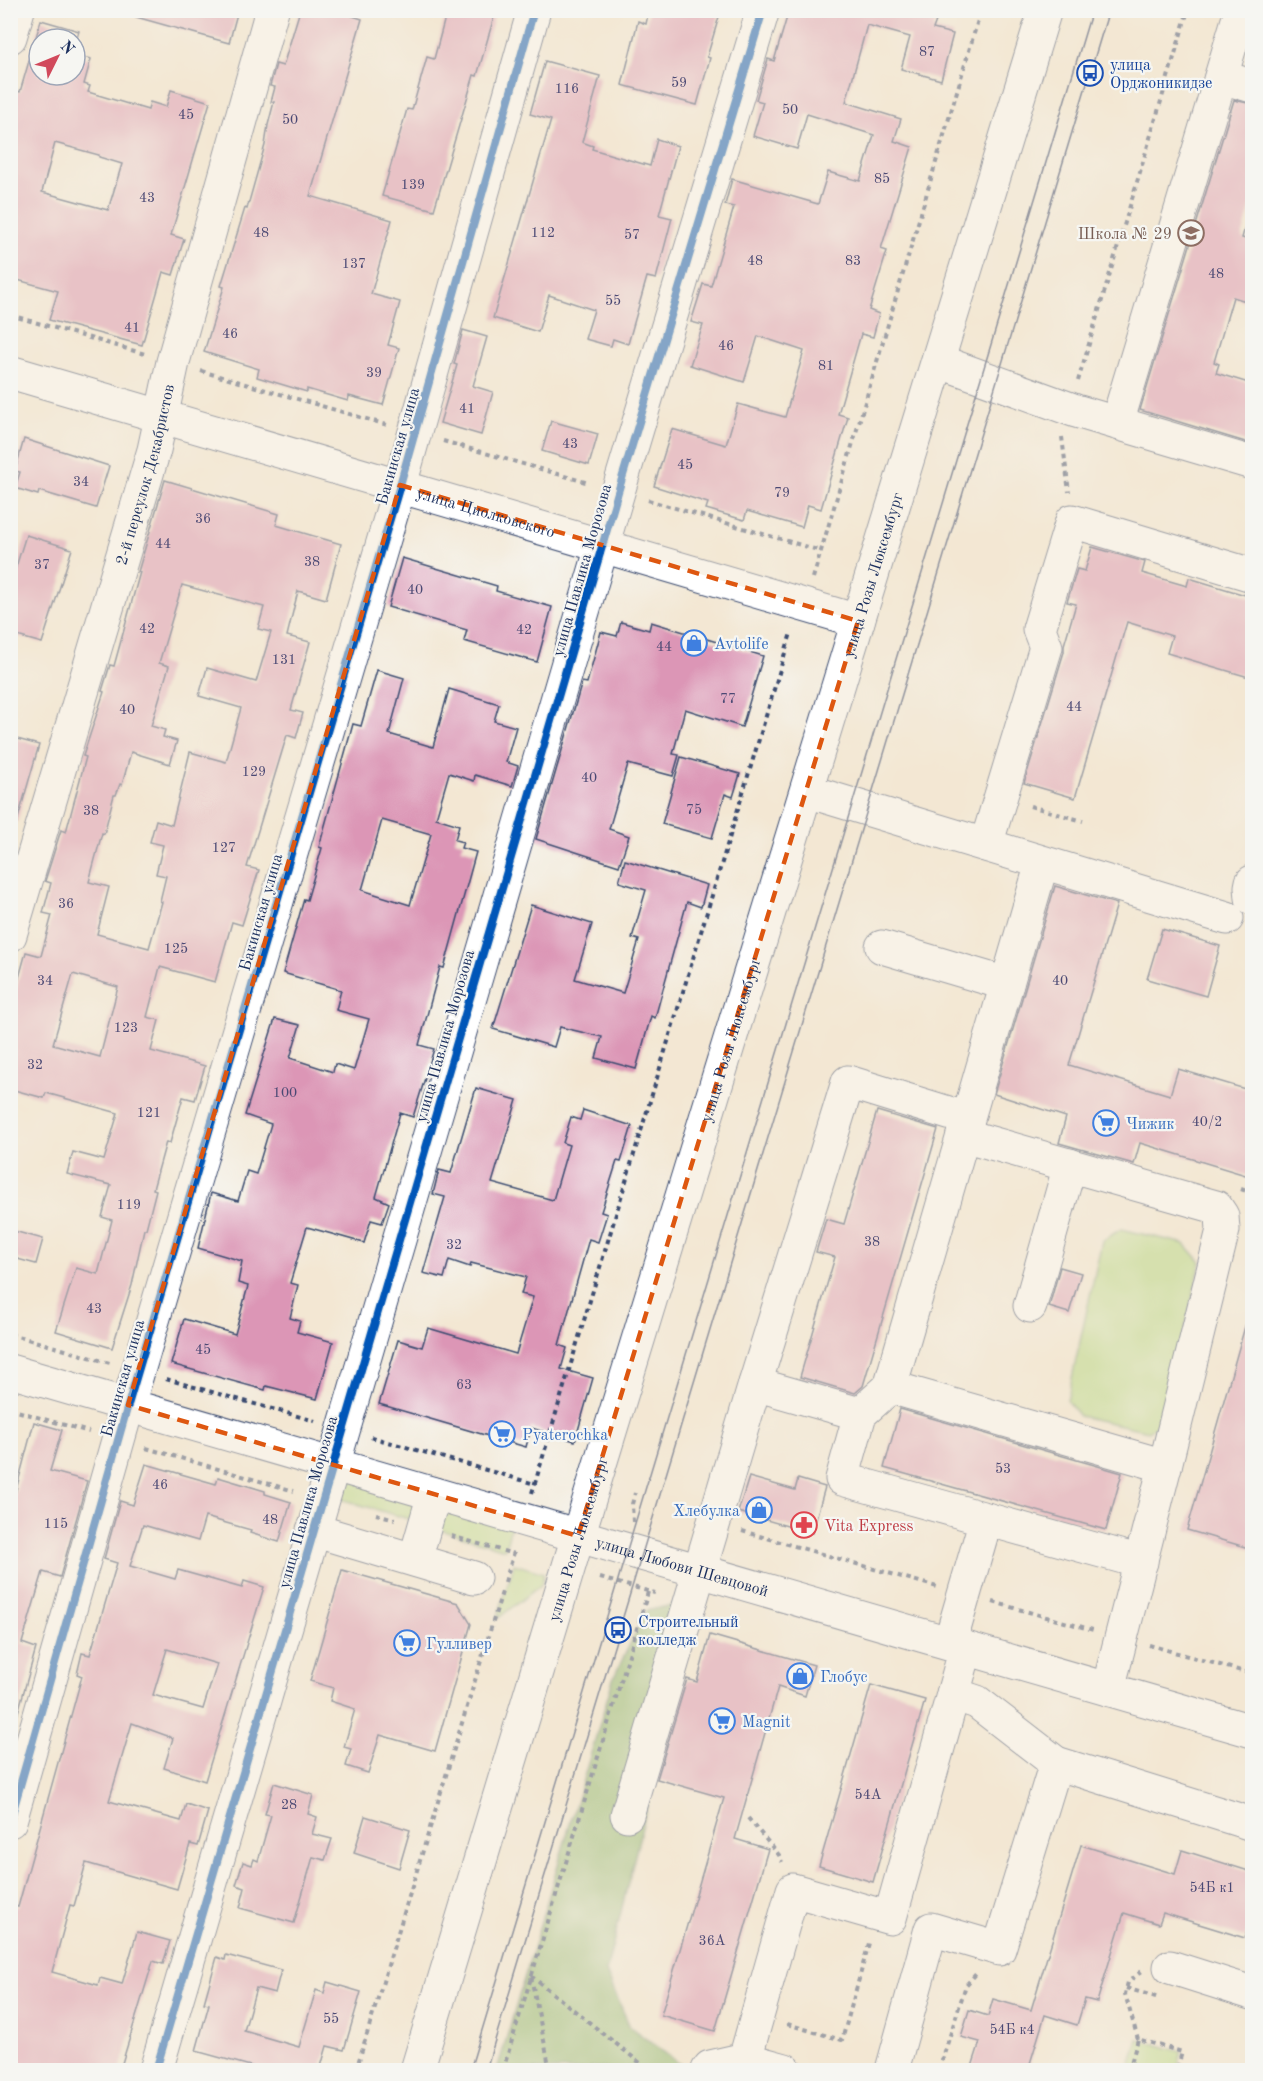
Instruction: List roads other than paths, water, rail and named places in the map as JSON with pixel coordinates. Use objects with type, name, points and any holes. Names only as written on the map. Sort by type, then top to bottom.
[{"type":"street","points":[[10,37],[18,10]]},
{"type":"street","name":"2-й переулок Декабристов","points":[[10,935],[154,450],[172,362],[272,10]]},
{"type":"street","name":"Бакинская улица","points":[[10,1821],[128,1405],[400,485],[534,10]]},
{"type":"street","name":"улица Павлика Морозова","points":[[156,2070],[603,545],[763,10]]},
{"type":"street","name":"улица Розы Люксембург","points":[[417,2070],[1045,10]]},
{"type":"street","points":[[1117,423],[1241,10]]},
{"type":"street","points":[[1221,77],[1252,86]]},
{"type":"street","points":[[938,361],[1070,408],[1252,463]]},
{"type":"street","name":"улица Циолковского","points":[[10,372],[858,621]]},
{"type":"street","points":[[986,845],[1046,647],[1040,629],[1072,521],[1252,575]]},
{"type":"street","points":[[807,791],[1227,918]]},
{"type":"street","points":[[1042,863],[890,1387],[860,1414],[842,1479],[1141,1562]]},
{"type":"street","points":[[1252,882],[1252,898]]},
{"type":"street","points":[[882,947],[1007,984]]},
{"type":"street","points":[[627,1815],[755,1384],[848,1082],[1070,1165],[1216,1207],[1222,1216],[1223,1230],[1108,1689]]},
{"type":"street","points":[[1030,1306],[1070,1165]]},
{"type":"street","name":"улица Любови Шевцовой","points":[[10,1371],[578,1536],[703,1559],[958,1646],[1252,1731]]},
{"type":"street","points":[[755,1384],[860,1414]]},
{"type":"street","points":[[890,1387],[1165,1466]]},
{"type":"street","points":[[415,1560],[434,1494]]},
{"type":"street","points":[[884,1916],[953,1694],[964,1594],[986,1519]]},
{"type":"street","points":[[313,1530],[474,1578]]},
{"type":"street","points":[[953,1694],[977,1702],[1056,1763],[1252,1824]]},
{"type":"street","points":[[745,2059],[793,1890],[999,1949],[1056,1763]]},
{"type":"street","points":[[892,2070],[931,1929]]},
{"type":"street","points":[[1170,1967],[1252,1993]]},
{"type":"street","points":[[703,2069],[745,2059],[785,2070]]},
{"type":"tram line","points":[[470,2070],[1092,10]]},
{"type":"tram line","points":[[486,2070],[1109,10]]},
{"type":"place","name":"улица Орджоникидзе","points":[[1090,73]]},
{"type":"place","name":"Школа № 29","points":[[1191,233]]},
{"type":"place","name":"Avtolife","points":[[694,643]]},
{"type":"place","name":"Чижик","points":[[1106,1123]]},
{"type":"place","name":"Pyaterochka","points":[[502,1434]]},
{"type":"place","name":"Хлебулка","points":[[759,1510]]},
{"type":"place","name":"Vita Express","points":[[804,1525]]},
{"type":"place","name":"Строительный колледж","points":[[618,1630]]},
{"type":"place","name":"Гулливер","points":[[407,1643]]},
{"type":"place","name":"Глобус","points":[[800,1676]]},
{"type":"place","name":"Magnit","points":[[722,1721]]}]
